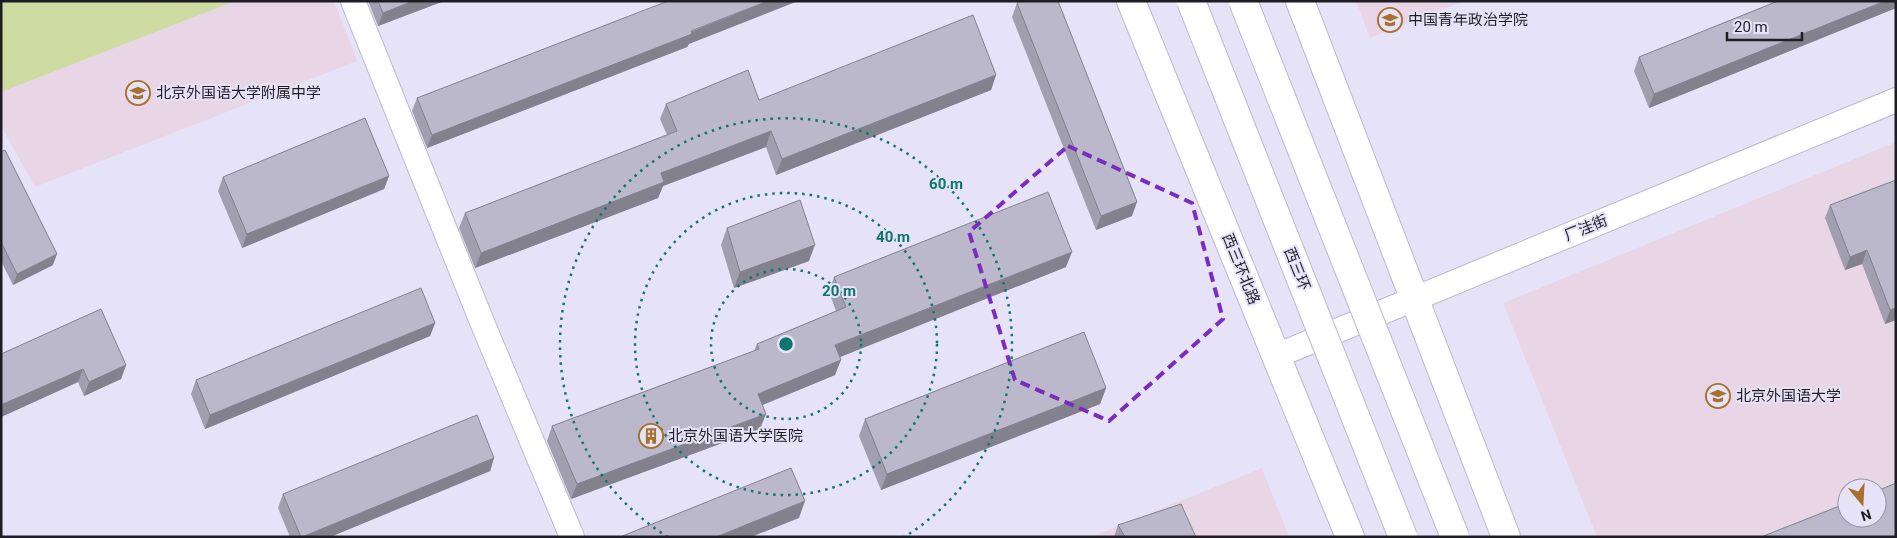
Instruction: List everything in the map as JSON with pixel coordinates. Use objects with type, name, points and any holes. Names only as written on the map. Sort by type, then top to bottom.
[{"type":"main road","name":"西三环北路","points":[[1131,1],[1350,537]]},
{"type":"main road","name":"西三环","points":[[1191,1],[1403,537]]},
{"type":"main road","points":[[1243,1],[1456,537]]},
{"type":"main road","points":[[1300,1],[1506,537]]},
{"type":"street","points":[[353,1],[482,322],[572,537]]},
{"type":"street","name":"厂洼街","points":[[1276,356],[1896,100]]},
{"type":"highlighted area","points":[[1068,146],[1192,203],[1223,319],[1109,421],[1015,380],[969,232]]},
{"type":"shaded area","name":"北京外国语大学附属中学","points":[[1,1],[334,1],[357,61],[35,187],[1,126]]},
{"type":"shaded area","name":"中国青年政治学院","points":[[1356,1],[1464,1],[1370,38]]},
{"type":"shaded area","name":"北京外国语大学","points":[[1896,142],[1896,537],[1597,537],[1503,303]]},
{"type":"shaded area","points":[[1262,468],[1289,537],[1091,537]]},
{"type":"green space","points":[[1,1],[235,1],[1,92]]},
{"type":"building","points":[[378,1],[413,1],[383,13]]},
{"type":"building","points":[[668,1],[768,1],[691,31],[692,34],[432,135],[417,98]]},
{"type":"building","points":[[1022,1],[1058,1],[1137,202],[1101,216],[1017,3]]},
{"type":"building","points":[[1778,1],[1885,1],[1654,94],[1639,57]]},
{"type":"building","points":[[973,15],[996,75],[782,159],[771,131],[661,173],[664,182],[481,253],[465,213],[677,131],[666,104],[748,70],[759,100]]},
{"type":"building","points":[[365,118],[389,176],[247,234],[223,177]]},
{"type":"building","points":[[5,150],[57,254],[17,274],[1,242],[1,152]]},
{"type":"building","points":[[1896,180],[1896,308],[1890,310],[1867,250],[1850,257],[1830,205]]},
{"type":"building","points":[[1048,192],[1072,252],[835,345],[841,360],[758,394],[766,414],[577,484],[552,426],[759,349],[757,344],[846,307],[834,277]]},
{"type":"building","points":[[800,200],[815,245],[740,272],[727,228]]},
{"type":"building","points":[[421,288],[435,323],[210,415],[196,380]]},
{"type":"building","points":[[101,309],[126,365],[89,382],[83,369],[1,405],[1,354]]},
{"type":"building","points":[[1084,332],[1106,388],[887,474],[865,419]]},
{"type":"building","points":[[477,415],[494,458],[301,537],[283,494]]},
{"type":"building","points":[[791,468],[805,501],[716,537],[620,537]]},
{"type":"building","points":[[1896,483],[1896,537],[1761,537],[1837,507],[1837,528],[1887,528],[1887,487]]},
{"type":"building","points":[[1181,504],[1196,537],[1125,537],[1118,525]]},
{"type":"place","name":"中国青年政治学院","points":[[1390,20]]},
{"type":"place","name":"北京外国语大学附属中学","points":[[138,93]]},
{"type":"place","name":"北京外国语大学","points":[[1718,396]]},
{"type":"place","name":"北京外国语大学医院","points":[[651,436]]}]
